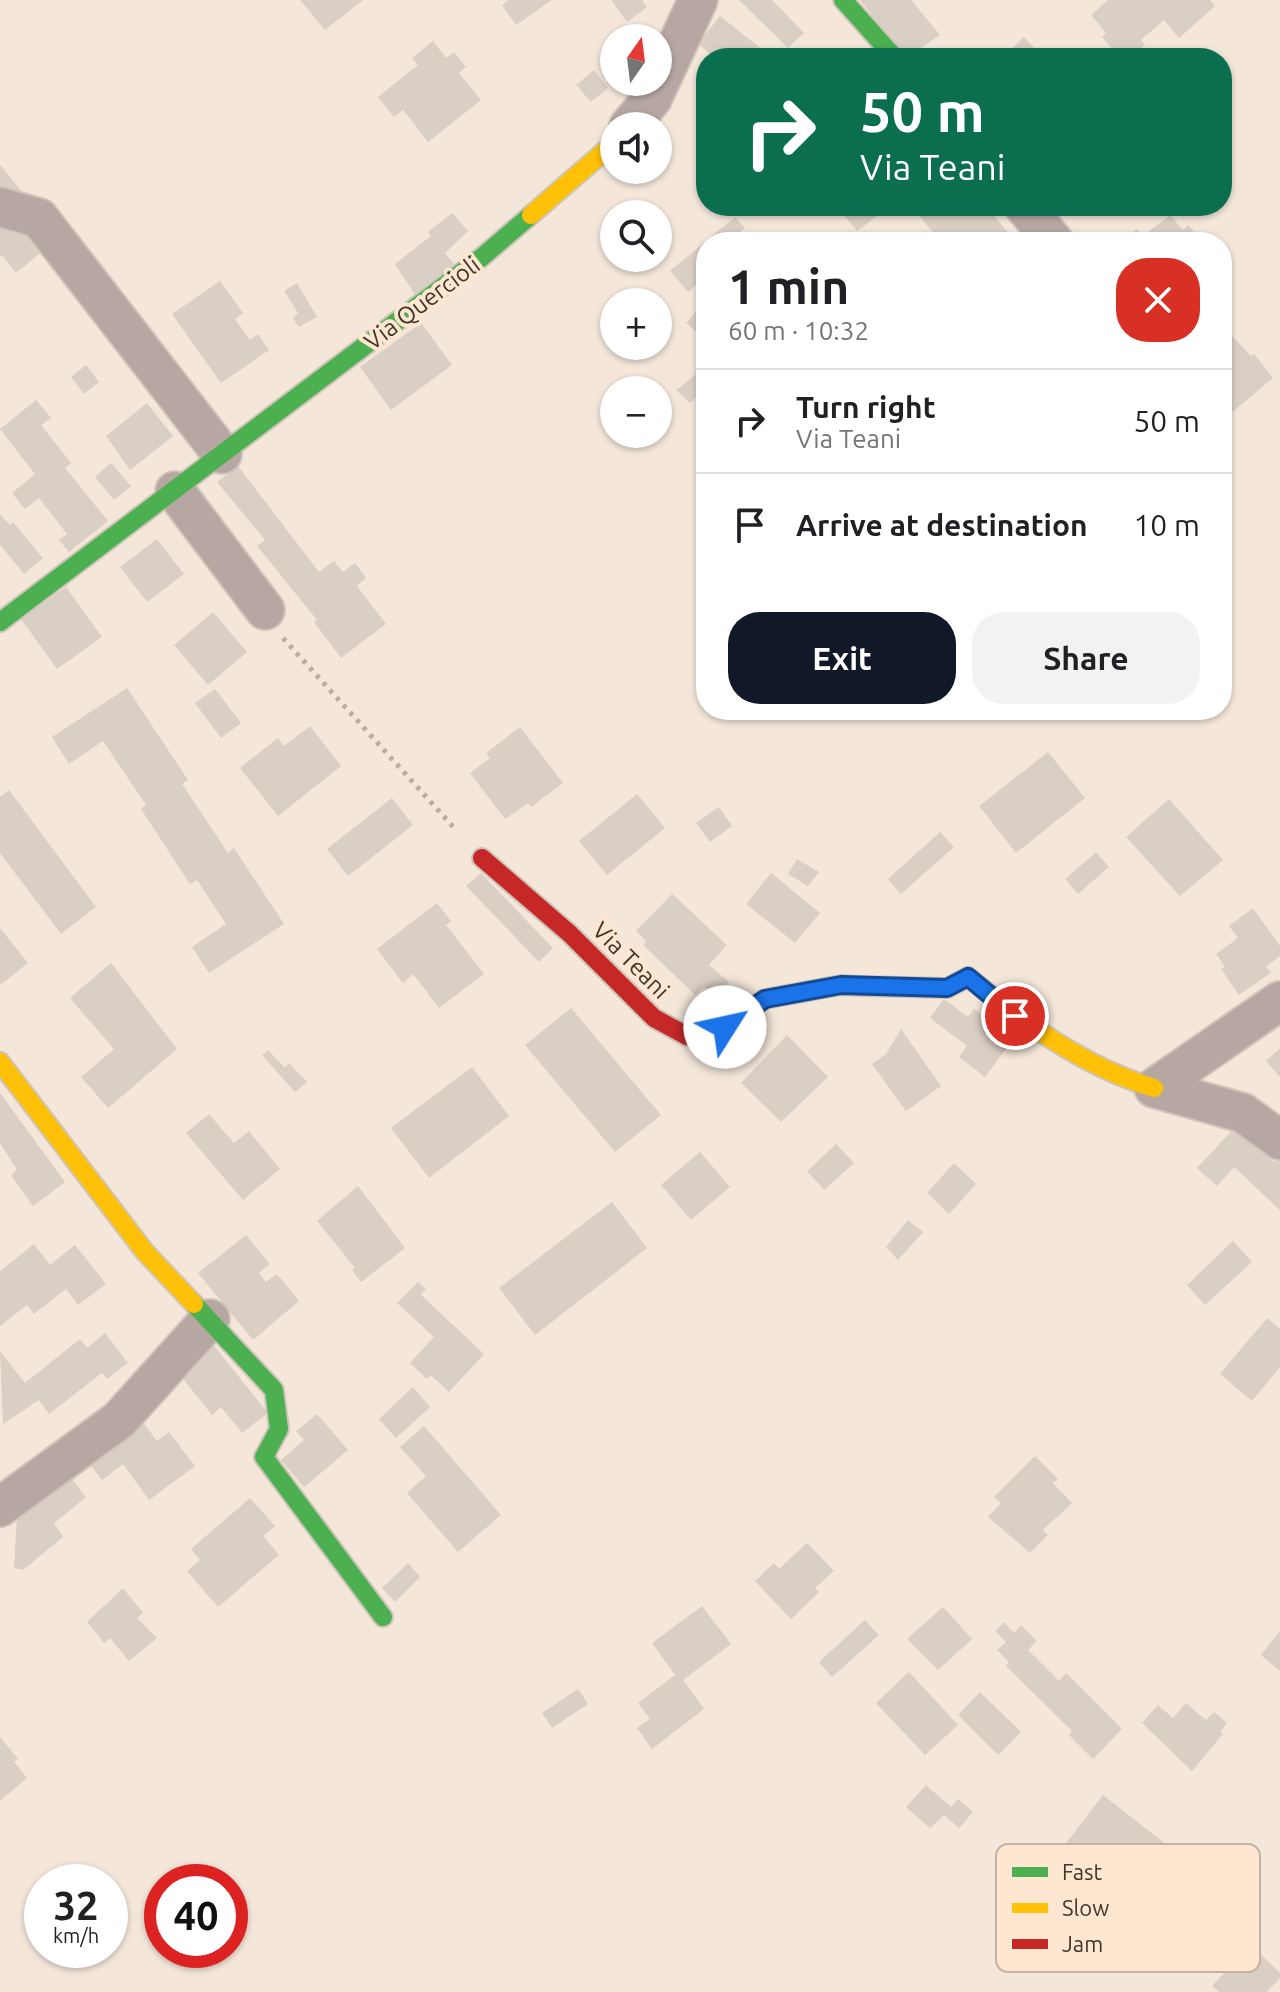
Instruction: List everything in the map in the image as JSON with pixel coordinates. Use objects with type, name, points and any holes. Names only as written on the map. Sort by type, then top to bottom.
[{"type":"street","points":[[641,112],[652,99],[698,0]]},
{"type":"street","points":[[843,0],[886,48]]},
{"type":"street","name":"Via Quercioli","points":[[0,622],[482,257],[600,155]]},
{"type":"street","points":[[0,207],[39,218],[222,454]]},
{"type":"street","points":[[1032,216],[1046,232]]},
{"type":"street","points":[[175,491],[265,610]]},
{"type":"street","name":"Via Teani","points":[[482,858],[570,934],[654,1018],[687,1036],[708,1037],[765,999],[841,985],[947,988],[968,977],[1039,1036],[1096,1068],[1154,1088]]},
{"type":"street","points":[[1154,1088],[1280,1001]]},
{"type":"street","points":[[0,1062],[145,1252],[274,1390],[279,1429],[264,1457],[383,1617]]},
{"type":"street","points":[[1154,1088],[1243,1113],[1280,1140]]},
{"type":"street","points":[[0,1507],[119,1420],[210,1319]]},
{"type":"path","points":[[265,610],[285,640],[482,858]]},
{"type":"building","points":[[300,0],[363,0],[325,30]]},
{"type":"building","points":[[509,0],[552,0],[516,25],[502,5]]},
{"type":"building","points":[[611,0],[642,0],[647,7],[627,22]]},
{"type":"building","points":[[739,0],[772,0],[804,33],[788,48]]},
{"type":"building","points":[[860,0],[911,0],[940,35],[921,48],[898,48]]},
{"type":"building","points":[[1108,0],[1210,0],[1215,6],[1179,38],[1164,20],[1141,40],[1145,45],[1142,48],[1112,48],[1102,37],[1106,33],[1091,15]]},
{"type":"building","points":[[720,16],[760,48],[703,48],[698,44]]},
{"type":"building","points":[[1024,37],[1034,48],[1012,48]]},
{"type":"building","points":[[433,41],[446,58],[454,52],[466,67],[459,73],[481,100],[428,142],[403,110],[394,117],[378,97],[418,65],[412,58]]},
{"type":"building","points":[[594,70],[600,78],[600,95],[591,102],[576,85]]},
{"type":"building","points":[[0,165],[29,200],[0,200]]},
{"type":"building","points":[[452,213],[468,231],[445,253],[454,264],[416,296],[395,264],[431,236],[428,232]]},
{"type":"building","points":[[845,216],[877,216],[857,231]]},
{"type":"building","points":[[919,216],[994,216],[1008,232],[933,232]]},
{"type":"building","points":[[1171,216],[1183,230],[1188,225],[1194,232],[1148,232]]},
{"type":"building","points":[[735,217],[745,228],[740,232],[717,232]]},
{"type":"building","points":[[0,220],[32,234],[44,250],[16,273],[0,256]]},
{"type":"building","points":[[696,249],[696,285],[688,292],[671,272]]},
{"type":"building","points":[[220,281],[243,313],[235,319],[250,340],[258,334],[269,350],[221,383],[172,314]]},
{"type":"building","points":[[297,283],[317,317],[299,327],[293,318],[298,313],[284,291]]},
{"type":"building","points":[[696,312],[696,332],[686,323]]},
{"type":"building","points":[[421,323],[452,365],[391,410],[360,367]]},
{"type":"building","points":[[1232,336],[1251,356],[1254,354],[1273,378],[1232,412]]},
{"type":"building","points":[[86,365],[99,382],[84,394],[71,377]]},
{"type":"building","points":[[696,374],[696,397],[690,403],[676,390]]},
{"type":"building","points":[[36,400],[51,418],[41,425],[71,463],[65,468],[108,521],[69,552],[59,540],[67,534],[39,498],[25,509],[12,493],[35,474],[0,429]]},
{"type":"building","points":[[147,403],[173,436],[130,470],[106,436]]},
{"type":"building","points":[[111,463],[131,486],[114,500],[95,477]]},
{"type":"building","points":[[238,466],[319,572],[334,561],[343,572],[355,563],[366,578],[357,586],[386,624],[341,658],[314,622],[317,620],[257,546],[265,540],[217,482]]},
{"type":"building","points":[[0,514],[10,525],[13,522],[43,558],[24,574],[0,545]]},
{"type":"building","points":[[157,539],[184,574],[147,602],[120,567]]},
{"type":"building","points":[[66,587],[102,637],[57,669],[21,619]]},
{"type":"building","points":[[213,612],[247,652],[208,685],[174,645]]},
{"type":"building","points":[[127,688],[188,780],[182,784],[228,853],[234,848],[284,924],[209,973],[192,947],[226,924],[197,880],[190,884],[141,809],[146,805],[103,741],[69,764],[52,737]]},
{"type":"building","points":[[215,689],[241,723],[221,738],[195,703]]},
{"type":"building","points":[[310,726],[341,766],[278,816],[240,768],[278,738],[284,746]]},
{"type":"building","points":[[520,727],[563,783],[531,807],[528,803],[505,819],[470,773],[490,758],[486,753]]},
{"type":"building","points":[[1048,752],[1085,798],[1016,853],[979,806]]},
{"type":"building","points":[[9,790],[96,907],[61,934],[0,853],[0,797]]},
{"type":"building","points":[[637,794],[665,828],[607,875],[579,841]]},
{"type":"building","points":[[392,798],[413,825],[348,876],[327,849]]},
{"type":"building","points":[[1169,799],[1223,860],[1180,896],[1126,837]]},
{"type":"building","points":[[719,807],[732,826],[710,842],[696,823]]},
{"type":"building","points":[[940,832],[954,847],[901,894],[888,879]]},
{"type":"building","points":[[1096,852],[1109,867],[1078,894],[1065,879]]},
{"type":"building","points":[[797,859],[819,872],[808,886],[788,874]]},
{"type":"building","points":[[481,873],[553,948],[539,962],[466,886]]},
{"type":"building","points":[[771,873],[820,913],[795,943],[746,904]]},
{"type":"building","points":[[672,894],[727,945],[709,965],[729,982],[715,997],[704,986],[695,995],[643,945],[646,941],[636,931]]},
{"type":"building","points":[[437,903],[451,921],[446,925],[484,974],[439,1008],[413,974],[403,983],[377,949]]},
{"type":"building","points":[[1253,908],[1280,946],[1280,956],[1266,967],[1271,973],[1239,995],[1221,969],[1225,967],[1216,954],[1238,938],[1229,926]]},
{"type":"building","points":[[0,928],[28,963],[0,985]]},
{"type":"building","points":[[111,963],[177,1049],[108,1108],[81,1077],[114,1049],[70,998]]},
{"type":"building","points":[[944,999],[968,1017],[974,1009],[1001,1029],[995,1037],[1008,1046],[985,1077],[959,1057],[967,1046],[930,1018]]},
{"type":"building","points":[[571,1008],[661,1115],[615,1152],[525,1045]]},
{"type":"building","points":[[901,1029],[941,1086],[906,1111],[872,1064],[886,1054]]},
{"type":"building","points":[[787,1035],[828,1077],[781,1122],[741,1083]]},
{"type":"building","points":[[1280,1048],[1280,1077],[1266,1061]]},
{"type":"building","points":[[268,1050],[285,1068],[289,1063],[307,1082],[295,1092],[262,1055]]},
{"type":"building","points":[[472,1067],[509,1116],[429,1178],[391,1128]]},
{"type":"building","points":[[0,1093],[65,1182],[33,1206],[11,1175],[17,1170],[0,1143]]},
{"type":"building","points":[[209,1114],[234,1143],[249,1131],[280,1169],[243,1200],[186,1133]]},
{"type":"building","points":[[1236,1126],[1274,1162],[1280,1159],[1280,1210],[1234,1167],[1217,1186],[1197,1168]]},
{"type":"building","points":[[836,1144],[854,1163],[824,1190],[807,1171]]},
{"type":"building","points":[[700,1152],[730,1187],[691,1220],[661,1185]]},
{"type":"building","points":[[954,1163],[976,1184],[949,1214],[927,1193]]},
{"type":"building","points":[[358,1186],[405,1248],[361,1282],[352,1270],[355,1268],[317,1221]]},
{"type":"building","points":[[612,1202],[647,1248],[535,1335],[499,1288]]},
{"type":"building","points":[[908,1220],[923,1232],[898,1260],[886,1247]]},
{"type":"building","points":[[246,1235],[270,1264],[259,1273],[266,1282],[277,1274],[299,1301],[253,1340],[198,1273]]},
{"type":"building","points":[[1233,1241],[1252,1262],[1205,1305],[1187,1285]]},
{"type":"building","points":[[34,1244],[50,1265],[75,1245],[106,1284],[78,1305],[66,1289],[34,1314],[27,1305],[0,1326],[0,1271]]},
{"type":"building","points":[[418,1282],[426,1289],[421,1295],[484,1354],[449,1392],[431,1375],[427,1379],[410,1363],[434,1337],[397,1303]]},
{"type":"building","points":[[1267,1318],[1280,1329],[1280,1367],[1252,1401],[1220,1374]]},
{"type":"building","points":[[105,1333],[128,1363],[107,1379],[102,1373],[49,1414],[39,1400],[3,1424],[0,1351],[25,1383],[80,1339],[87,1348]]},
{"type":"building","points":[[211,1342],[268,1413],[242,1433],[221,1407],[212,1415],[176,1370]]},
{"type":"building","points":[[413,1387],[430,1407],[396,1438],[379,1419]]},
{"type":"building","points":[[137,1414],[157,1441],[169,1432],[195,1466],[149,1500],[123,1464],[102,1480],[83,1455]]},
{"type":"building","points":[[317,1414],[348,1450],[304,1487],[281,1460],[304,1440],[296,1431]]},
{"type":"building","points":[[424,1426],[501,1515],[458,1552],[407,1493],[426,1476],[400,1447]]},
{"type":"building","points":[[1035,1456],[1058,1479],[1053,1483],[1072,1503],[1043,1530],[1048,1535],[1030,1553],[988,1517],[1001,1503],[994,1497]]},
{"type":"building","points":[[67,1473],[86,1497],[54,1523],[63,1537],[23,1570],[14,1568],[17,1516]]},
{"type":"building","points":[[250,1498],[275,1526],[263,1536],[279,1555],[218,1607],[187,1571],[200,1560],[191,1549]]},
{"type":"building","points":[[807,1543],[834,1571],[815,1588],[819,1592],[791,1619],[755,1581],[774,1563],[779,1569]]},
{"type":"building","points":[[408,1563],[420,1577],[395,1602],[382,1588]]},
{"type":"building","points":[[123,1588],[143,1613],[137,1618],[157,1638],[129,1661],[110,1638],[104,1643],[87,1622]]},
{"type":"building","points":[[702,1606],[731,1644],[683,1680],[704,1709],[652,1749],[637,1728],[650,1719],[638,1703],[675,1675],[652,1643]]},
{"type":"building","points":[[943,1607],[972,1639],[938,1670],[907,1639]]},
{"type":"building","points":[[865,1620],[879,1635],[832,1677],[819,1662]]},
{"type":"building","points":[[1004,1622],[1014,1633],[1021,1625],[1037,1641],[1028,1650],[1059,1681],[1066,1673],[1122,1729],[1093,1759],[1069,1735],[1072,1731],[1006,1666],[1009,1662],[997,1650],[1006,1642],[995,1631]]},
{"type":"building","points":[[1280,1631],[1280,1671],[1261,1655]]},
{"type":"building","points":[[909,1672],[958,1725],[925,1755],[876,1703]]},
{"type":"building","points":[[578,1689],[588,1704],[552,1728],[542,1713]]},
{"type":"building","points":[[980,1692],[1021,1732],[998,1755],[958,1715]]},
{"type":"building","points":[[1186,1703],[1206,1720],[1214,1712],[1227,1723],[1220,1732],[1223,1734],[1192,1771],[1142,1723],[1158,1705],[1173,1718]]},
{"type":"building","points":[[0,1737],[18,1759],[14,1762],[27,1778],[0,1801]]},
{"type":"building","points":[[926,1785],[951,1807],[958,1799],[973,1812],[959,1828],[944,1815],[930,1828],[906,1807]]},
{"type":"building","points":[[1103,1795],[1166,1844],[1066,1844]]},
{"type":"building","points":[[1260,1954],[1280,1973],[1280,1978],[1266,1992],[1219,1992],[1212,1986],[1225,1972],[1260,1972]]},
{"type":"traffic: fast","points":[[843,0],[886,48]]},
{"type":"traffic: fast","points":[[0,622],[482,257],[531,215]]},
{"type":"traffic: fast","points":[[194,1304],[274,1390],[279,1429],[264,1457],[383,1617]]},
{"type":"traffic: slow","points":[[531,215],[600,155]]},
{"type":"traffic: slow","points":[[861,986],[947,988],[968,977],[1011,1011],[1079,1056],[1154,1088]]},
{"type":"traffic: slow","points":[[0,1062],[145,1252],[194,1304]]},
{"type":"traffic: jam","points":[[482,858],[570,934],[654,1018],[687,1036],[708,1037],[765,999],[841,985],[861,986]]},
{"type":"route","points":[[725,1027],[765,999],[841,985],[947,988],[968,977],[1015,1016]]}]
